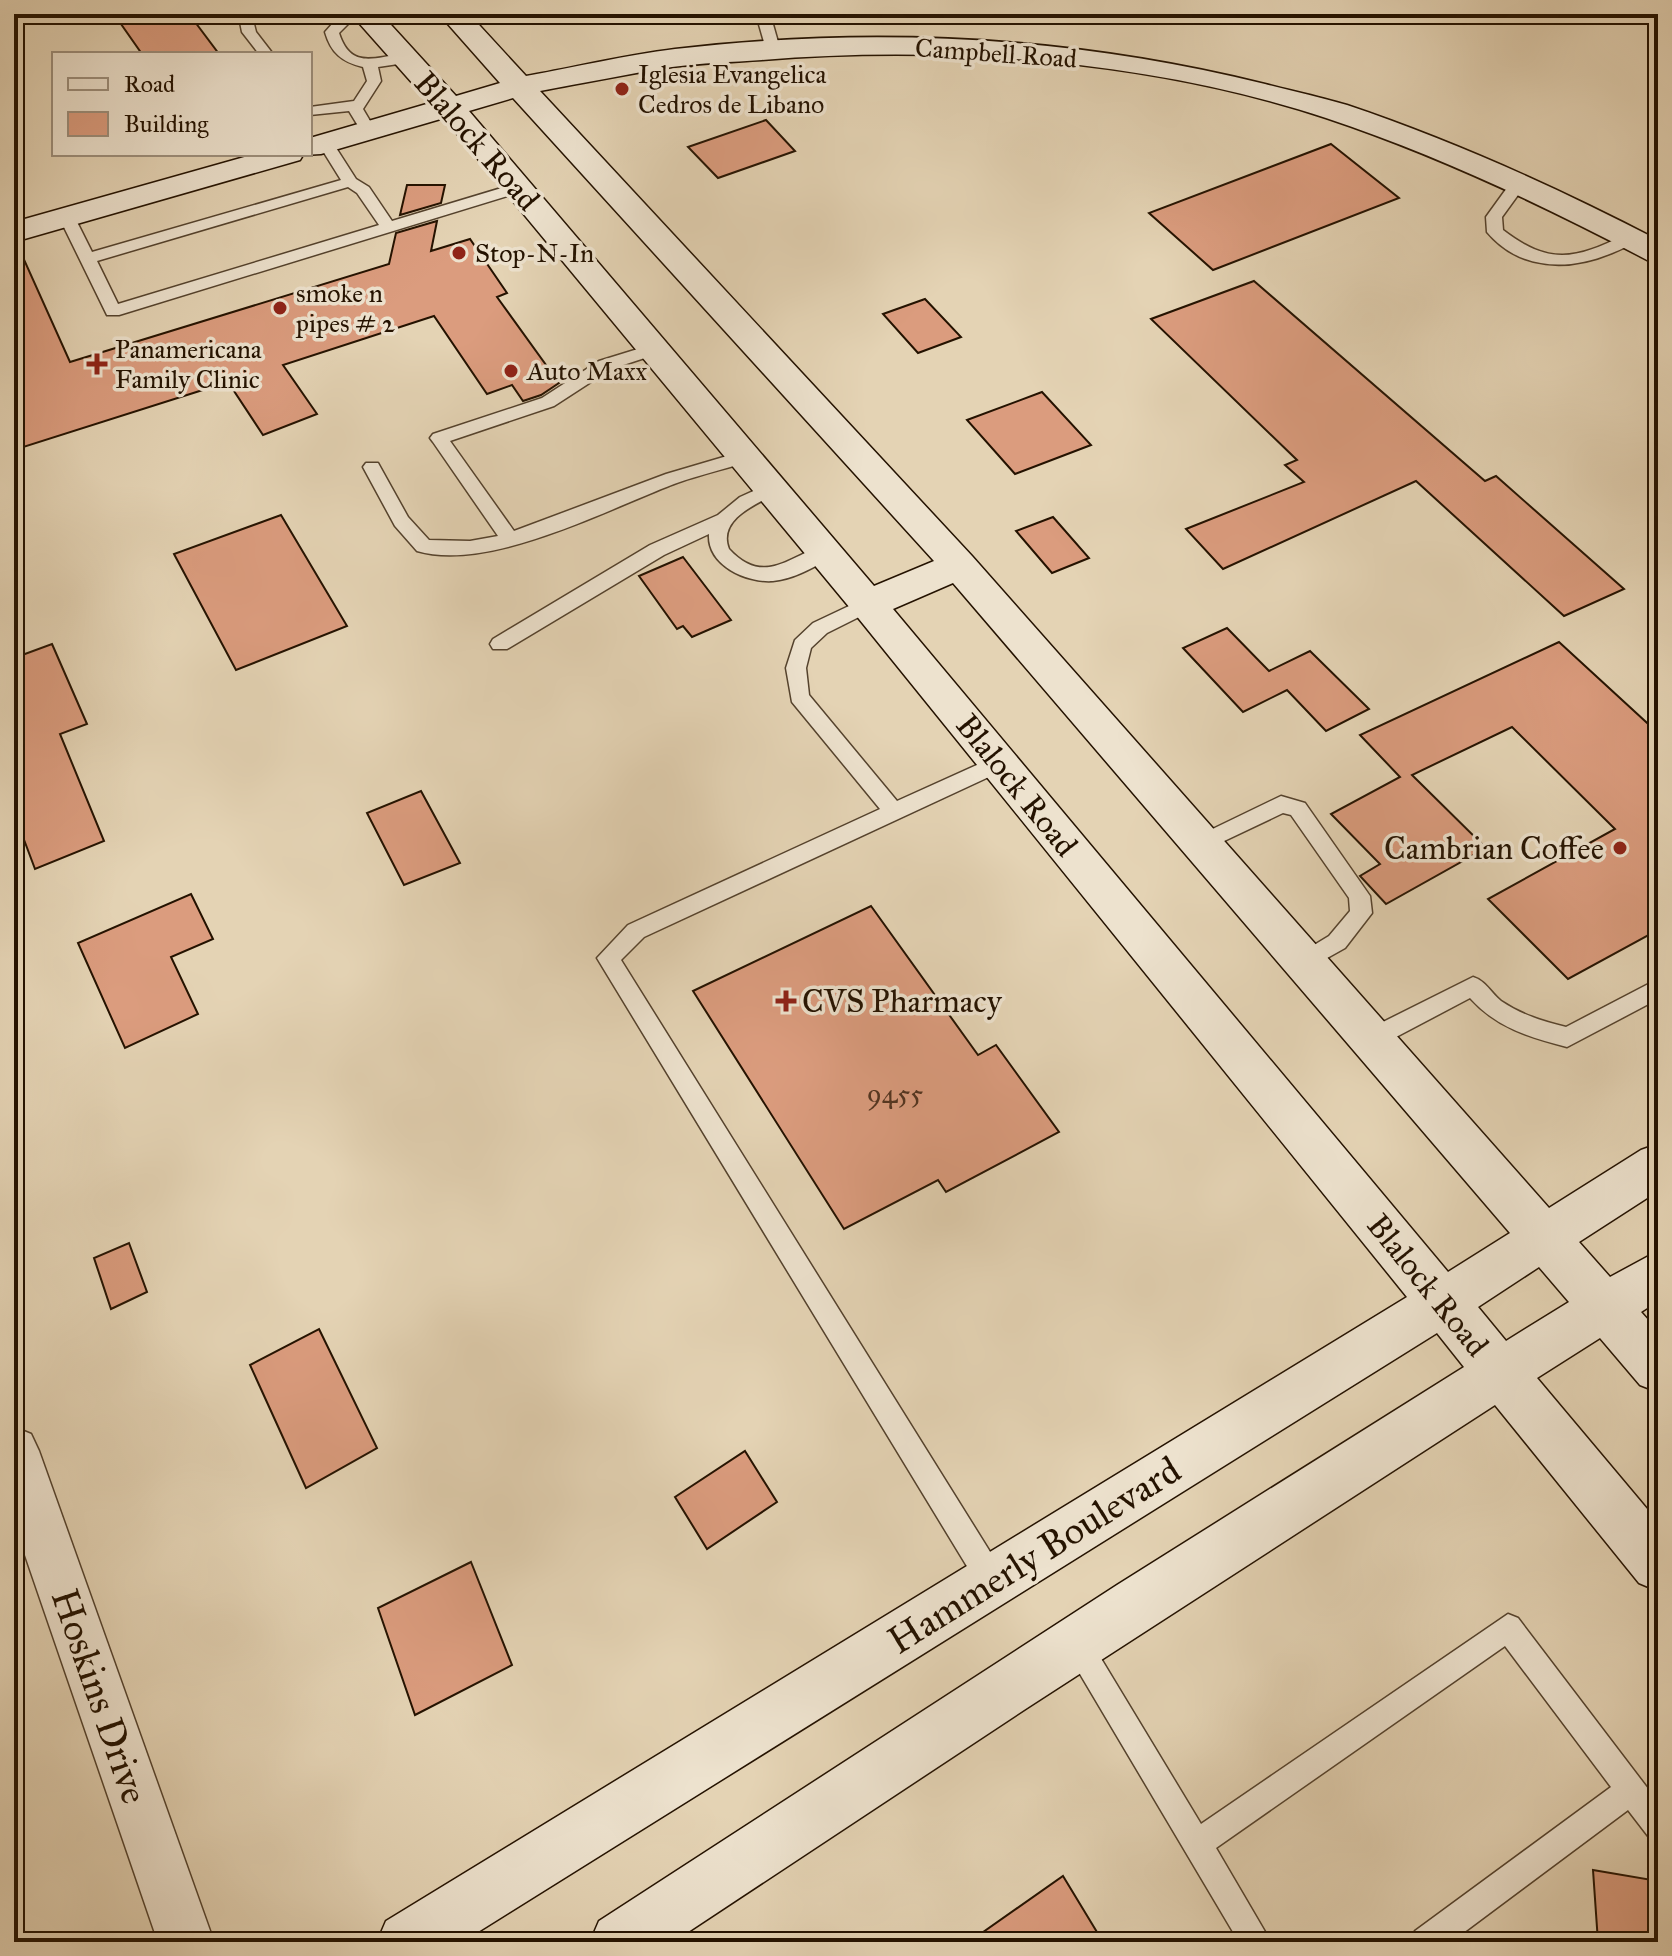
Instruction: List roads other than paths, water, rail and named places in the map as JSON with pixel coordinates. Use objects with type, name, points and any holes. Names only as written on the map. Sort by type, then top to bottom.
[{"type":"main road","name":"Blalock Road","points":[[453,14],[959,565],[1658,1368]]},
{"type":"main road","name":"Blalock Road","points":[[356,16],[405,59],[451,108],[825,552],[1658,1564]]},
{"type":"main road","name":"Campbell Road","points":[[318,146],[364,118],[451,108],[521,86],[674,58],[773,49],[982,47],[1102,60],[1173,73],[1334,111],[1420,142],[1518,184],[1658,253]]},
{"type":"main road","points":[[14,232],[252,159],[274,156]]},
{"type":"main road","points":[[868,604],[959,565]]},
{"type":"main road","name":"Hammerly Boulevard","points":[[407,1942],[1443,1302],[1658,1165]]},
{"type":"main road","points":[[620,1942],[1075,1642],[1498,1372],[1658,1274]]},
{"type":"street","name":"Hoskins Drive","points":[[14,1451],[186,1942]]},
{"type":"lane","points":[[263,14],[247,22],[249,32],[264,52]]},
{"type":"lane","points":[[304,14],[356,16]]},
{"type":"lane","points":[[763,14],[773,49]]},
{"type":"lane","points":[[356,16],[332,32],[335,43],[350,58],[370,66],[405,59]]},
{"type":"lane","points":[[312,111],[364,118],[374,81],[370,66]]},
{"type":"lane","points":[[318,146],[350,182],[363,190],[388,227]]},
{"type":"lane","points":[[87,259],[350,182]]},
{"type":"lane","points":[[1518,184],[1494,217],[1495,232],[1511,246],[1560,263],[1576,262],[1594,257],[1631,238]]},
{"type":"lane","points":[[67,217],[113,311],[518,188]]},
{"type":"lane","points":[[510,540],[439,438],[548,402],[605,365],[654,349]]},
{"type":"lane","points":[[372,467],[401,521],[424,546],[470,548],[510,540],[672,478],[744,457]]},
{"type":"lane","points":[[500,644],[657,550],[725,519],[771,489]]},
{"type":"lane","points":[[725,519],[718,531],[720,546],[729,561],[741,571],[775,574],[825,552]]},
{"type":"lane","points":[[868,604],[820,628],[802,645],[796,668],[799,697],[894,812]]},
{"type":"lane","points":[[992,1581],[608,958],[636,931],[999,763]]},
{"type":"lane","points":[[1201,844],[1281,804],[1298,809],[1359,896],[1361,913],[1337,942],[1304,962]]},
{"type":"lane","points":[[1371,1039],[1473,986],[1491,1006],[1524,1026],[1567,1037],[1658,988]]},
{"type":"lane","points":[[1197,1844],[1508,1628],[1658,1826]]},
{"type":"lane","points":[[1075,1642],[1256,1942]]},
{"type":"lane","points":[[1426,1942],[1631,1790]]},
{"type":"place","name":"Iglesia Evangelica Cedros de Libano","points":[[622,89]]},
{"type":"place","name":"Stop-N-In","points":[[459,253]]},
{"type":"place","name":"smoke n pipes # 2","points":[[280,308]]},
{"type":"place","name":"Panamericana Family Clinic","points":[[97,364]]},
{"type":"place","name":"Auto Maxx","points":[[511,371]]},
{"type":"place","name":"Cambrian Coffee","points":[[1620,848]]},
{"type":"place","name":"CVS Pharmacy","points":[[786,1001]]}]
